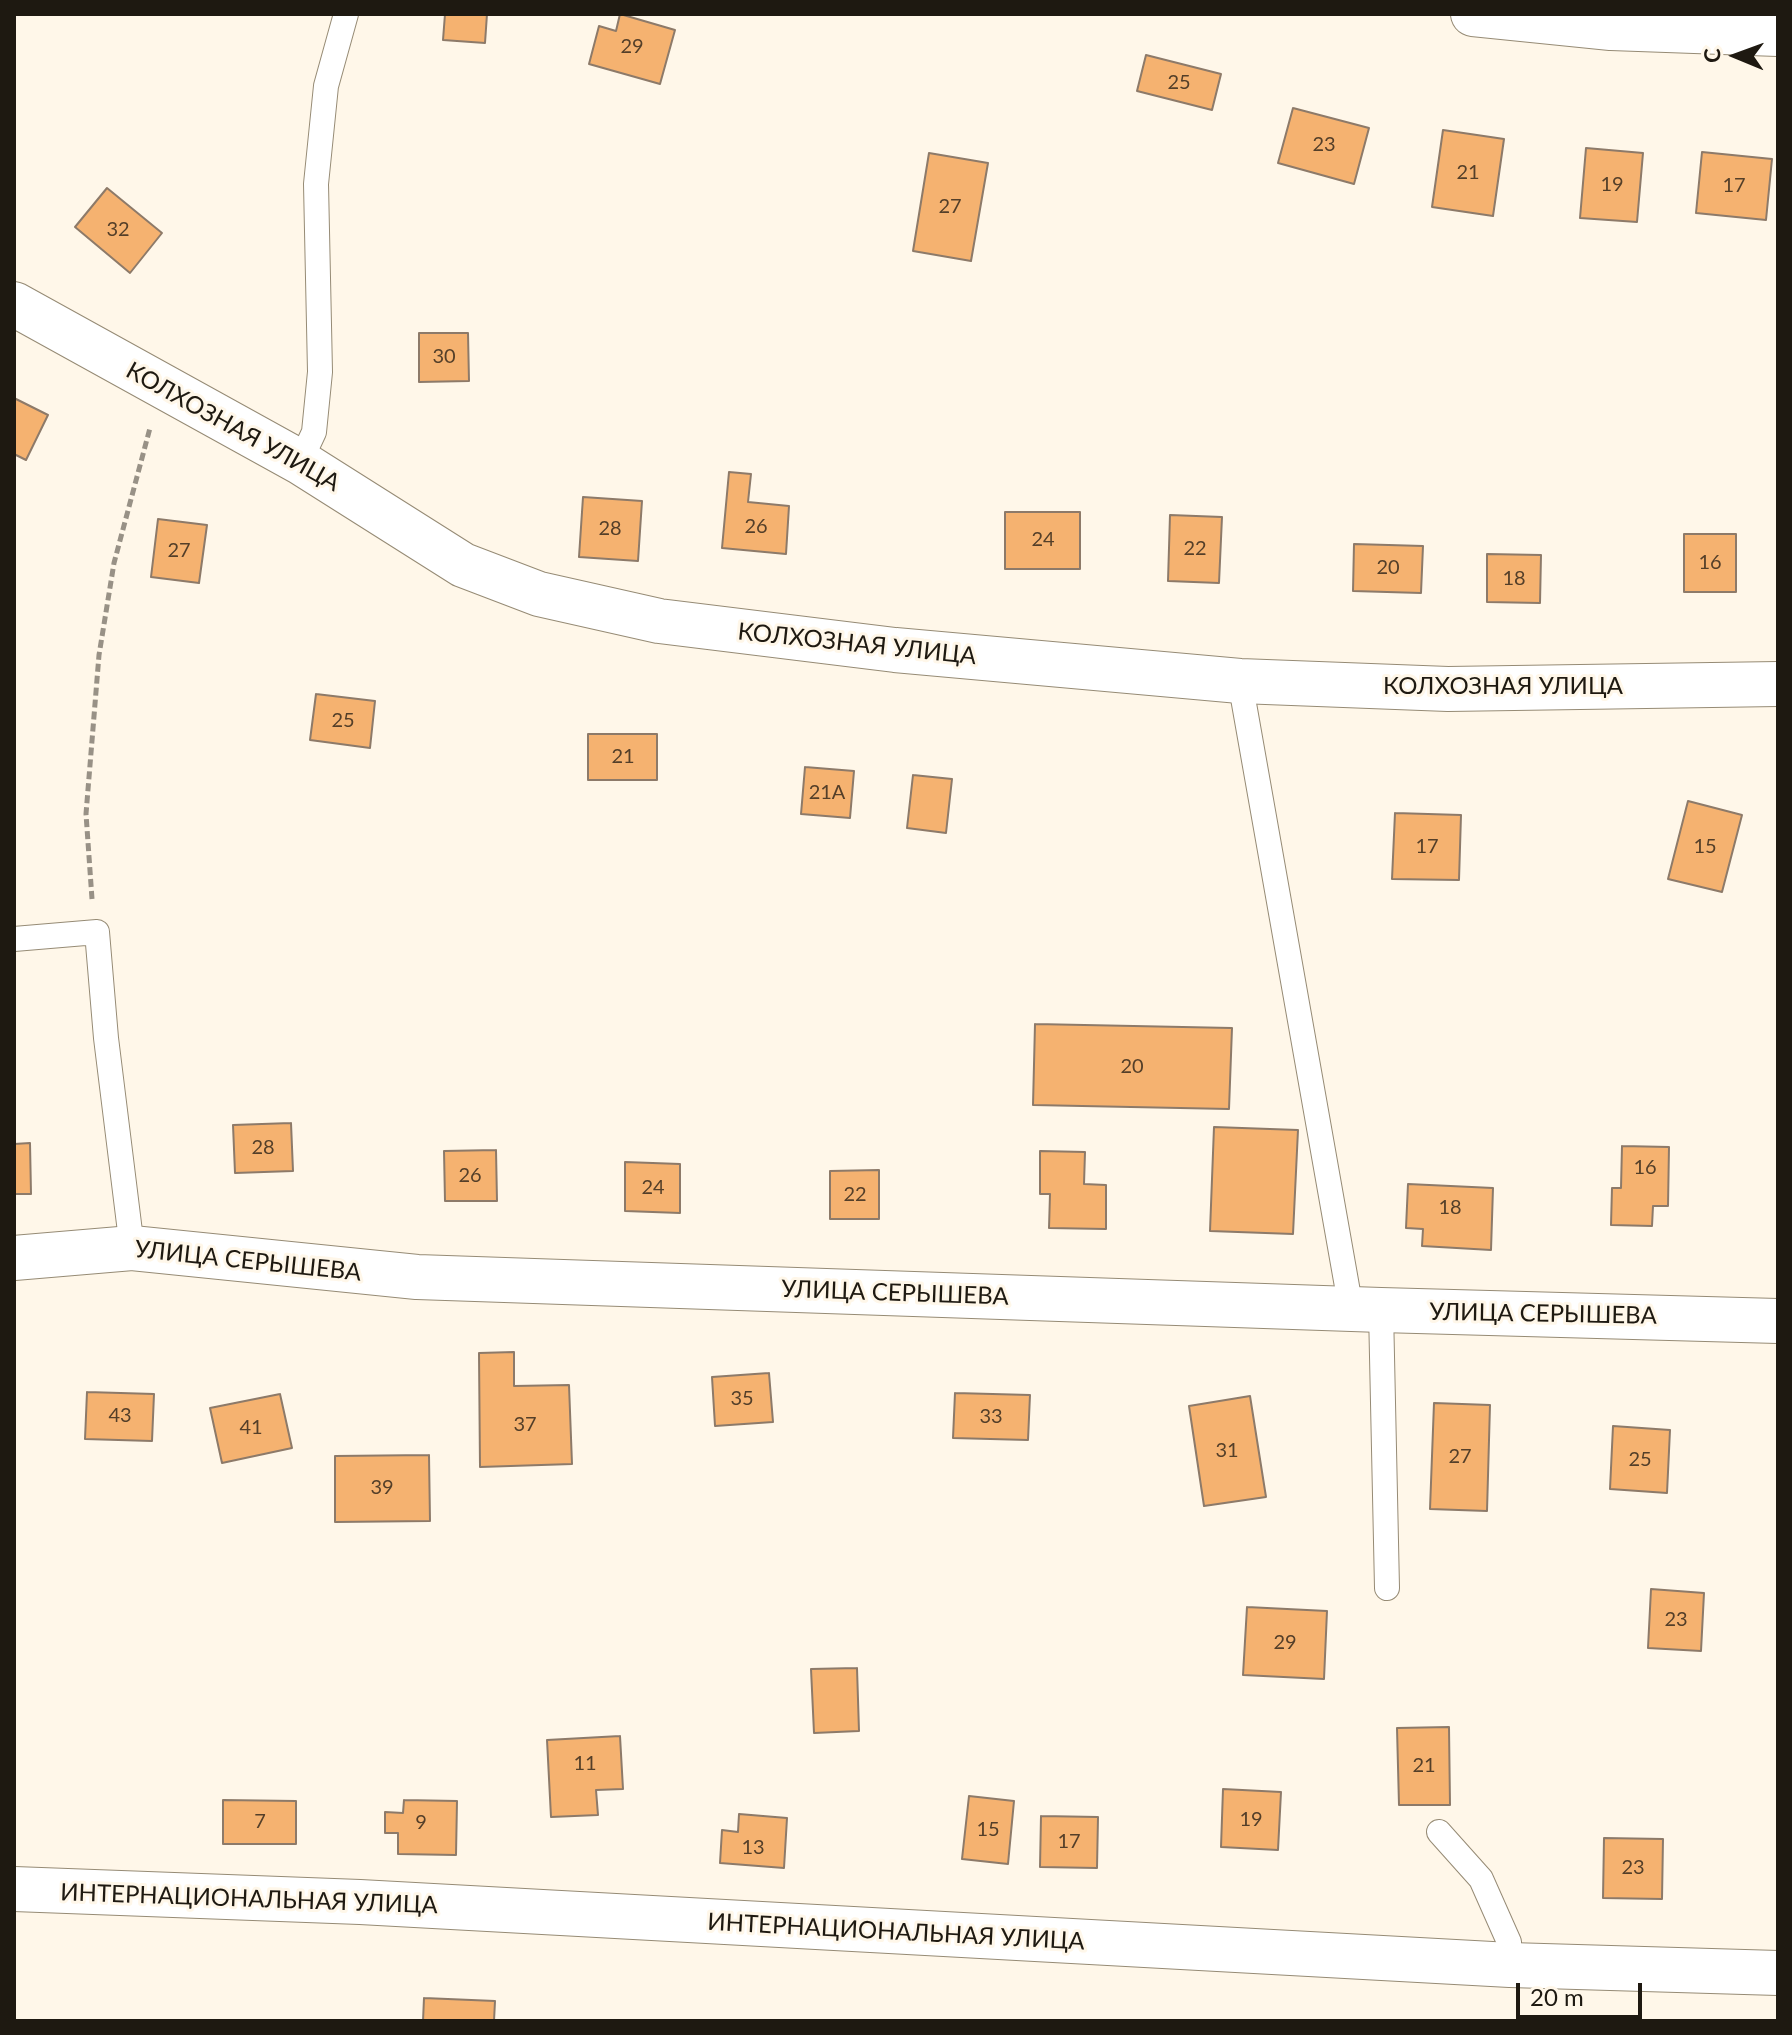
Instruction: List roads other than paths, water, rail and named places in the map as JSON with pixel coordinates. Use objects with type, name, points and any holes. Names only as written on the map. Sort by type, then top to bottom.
[{"type":"street","points":[[1473,14],[1611,28],[1778,34]]},
{"type":"street","name":"КОЛХОЗНАЯ УЛИЦА","points":[[14,304],[300,462],[463,565],[539,594],[659,621],[895,650],[1240,681],[1448,689],[1778,684]]},
{"type":"street","name":"УЛИЦА СЕРЫШЕВА","points":[[14,1258],[132,1248],[417,1277],[1778,1321]]},
{"type":"street","name":"ИНТЕРНАЦИОНАЛЬНАЯ УЛИЦА","points":[[14,1889],[360,1902],[1510,1965],[1778,1973]]},
{"type":"lane","points":[[300,462],[314,432],[320,372],[316,232],[326,86],[346,14]]},
{"type":"lane","points":[[1240,681],[1366,1309],[1387,1588]]},
{"type":"lane","points":[[14,939],[97,932],[132,1248]]},
{"type":"lane","points":[[1439,1832],[1481,1879],[1509,1942],[1510,1965]]}]
